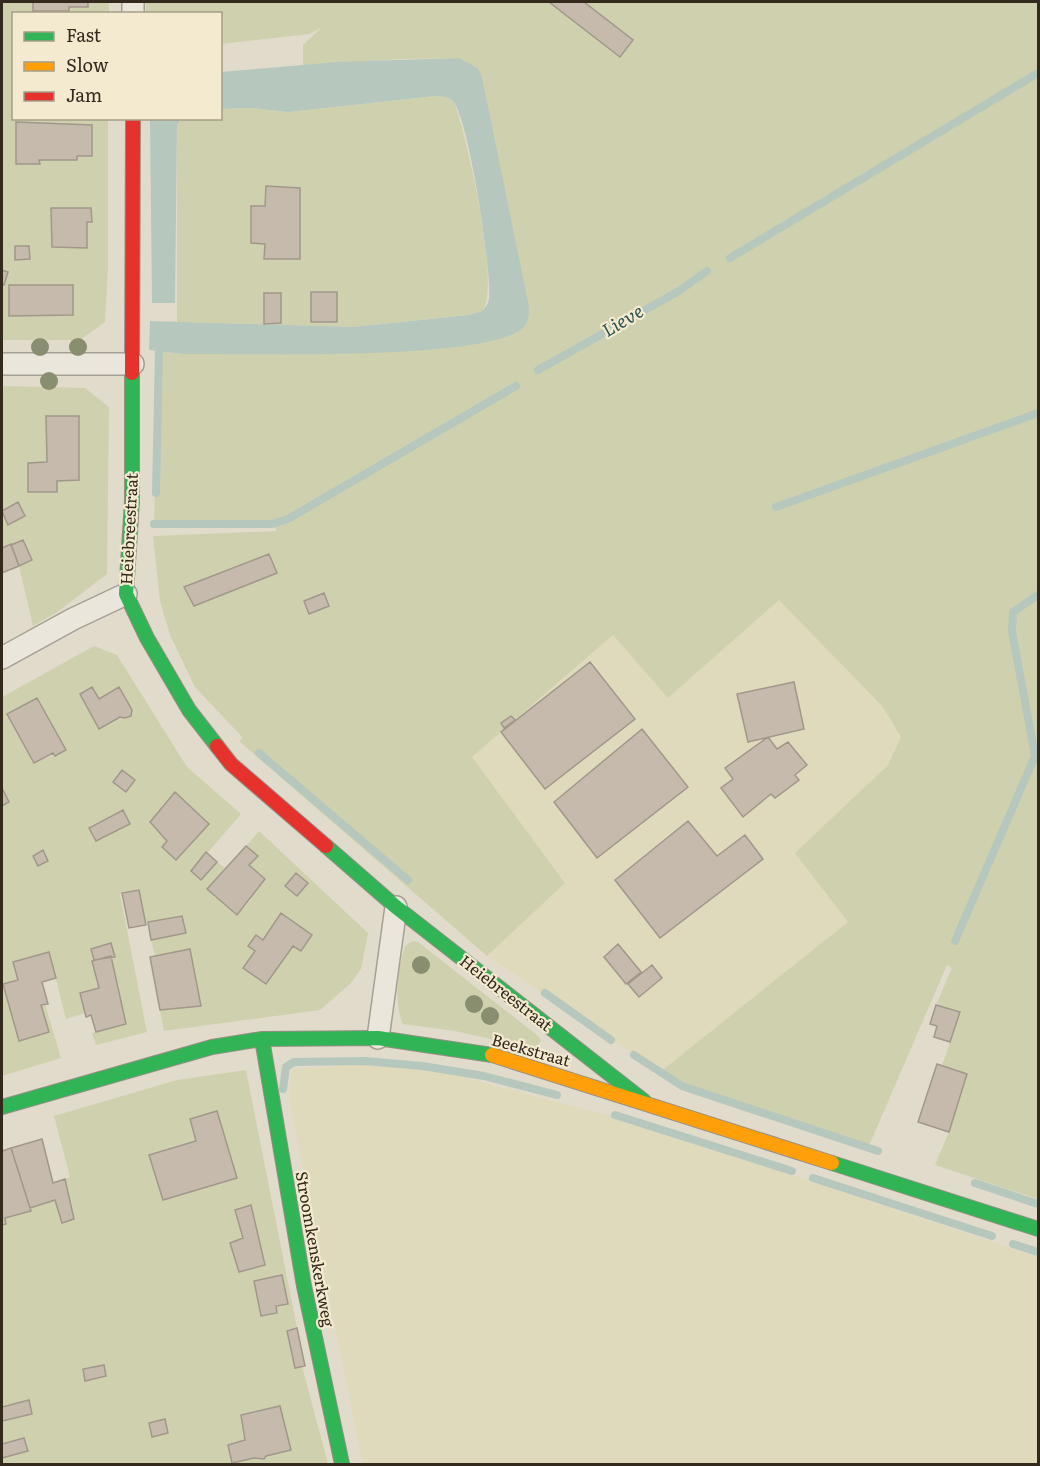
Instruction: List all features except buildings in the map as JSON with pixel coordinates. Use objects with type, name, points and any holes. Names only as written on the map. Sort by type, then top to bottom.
[{"type":"street","name":"Heiebreestraat","points":[[133,120],[132,501],[126,594],[147,638],[189,710],[231,764],[396,907],[644,1101]]},
{"type":"street","points":[[2,364],[134,364]]},
{"type":"street","points":[[2,658],[73,618],[126,594]]},
{"type":"street","points":[[378,1038],[396,907]]},
{"type":"street","name":"Beekstraat","points":[[2,1107],[160,1060],[262,1039],[378,1038],[502,1057],[1038,1229]]},
{"type":"street","name":"Stroomkenskerkweg","points":[[262,1039],[304,1286],[342,1464]]},
{"type":"shaded area","points":[[459,58],[478,68],[482,77],[529,307],[528,321],[523,328],[499,339],[414,351],[183,354],[149,350],[150,321],[353,327],[469,315],[482,311],[487,305],[489,283],[487,259],[478,197],[466,136],[451,99],[436,96],[288,112],[252,108],[222,109],[222,72],[336,62]]},
{"type":"shaded area","points":[[150,120],[180,120],[177,125],[175,303],[152,303]]},
{"type":"shaded area","points":[[779,600],[882,706],[901,737],[888,765],[795,853],[848,922],[660,1072],[487,956],[565,882],[471,757],[613,635],[668,698]]},
{"type":"shaded area","points":[[370,1064],[455,1075],[629,1121],[1038,1257],[1038,1464],[363,1464],[289,1100],[292,1069]]},
{"type":"green space","points":[[2,2],[33,2],[33,11],[69,11],[69,7],[88,6],[88,2],[109,2],[109,12],[12,12],[12,120],[108,120],[108,267],[105,322],[80,340],[2,340]],"holes":[[[16,122],[92,125],[92,155],[77,156],[77,160],[39,160],[39,164],[16,164]],[[52,208],[91,208],[92,221],[87,222],[87,248],[52,247]],[[10,285],[73,285],[73,315],[10,316]]]},
{"type":"green space","points":[[146,2],[549,2],[620,56],[633,40],[584,2],[1038,2],[1038,1199],[935,1165],[949,1132],[967,1074],[942,1066],[960,1013],[936,1005],[952,968],[947,965],[868,1148],[682,1086],[660,1072],[848,922],[795,853],[888,765],[901,737],[882,706],[779,600],[668,698],[613,635],[472,757],[565,883],[487,956],[239,741],[243,738],[195,687],[170,635],[160,601],[153,536],[277,531],[272,524],[154,524],[159,351],[183,354],[508,335],[499,165],[482,77],[478,68],[459,58],[303,65],[303,45],[322,27],[310,34],[222,44],[222,12],[146,12]],"holes":[[[269,554],[276,573],[184,587]]]},
{"type":"green space","points":[[436,96],[448,97],[454,102],[473,176],[485,244],[488,274],[487,297],[482,311],[469,315],[353,327],[177,322],[177,125],[180,120],[222,120],[222,109],[252,108],[288,112]],"holes":[[[266,186],[300,188],[300,259],[265,259],[265,244],[251,243],[252,206],[265,206]],[[311,292],[337,292],[337,322],[311,322]],[[264,293],[281,293],[281,323],[264,323]]]},
{"type":"green space","points":[[2,386],[85,388],[109,407],[107,574],[56,613],[33,626],[19,566],[11,545],[2,548],[2,513],[8,525],[25,516],[18,503],[2,511]],"holes":[[[79,416],[79,480],[57,481],[57,492],[29,492],[28,463],[47,462],[47,417]]]},
{"type":"green space","points":[[94,646],[117,655],[187,767],[241,814],[192,871],[201,880],[217,862],[225,868],[207,889],[237,915],[251,900],[249,865],[257,856],[246,846],[259,831],[368,933],[361,969],[350,984],[320,1010],[164,1031],[160,1010],[200,1005],[190,949],[155,956],[151,940],[186,933],[182,916],[145,921],[139,890],[120,894],[147,1032],[96,1045],[92,1033],[125,1024],[116,989],[119,987],[111,958],[114,957],[111,944],[91,949],[99,988],[80,993],[85,1013],[66,1019],[49,952],[13,962],[18,980],[3,985],[19,1040],[49,1032],[41,1005],[45,1004],[61,1058],[2,1076],[2,697]],"holes":[[[92,687],[99,699],[119,688],[132,710],[131,716],[120,717],[99,728],[80,694]],[[37,698],[66,750],[34,763],[7,715]],[[122,770],[135,780],[126,792],[113,782]],[[175,792],[188,803],[176,859],[162,847],[167,841],[150,822]],[[122,810],[130,824],[96,841],[89,827]],[[296,873],[308,883],[297,896],[285,886]],[[281,913],[312,935],[301,951],[293,946],[266,984],[243,968],[255,951],[248,946],[256,935],[263,940]]]},
{"type":"green space","points":[[413,941],[418,942],[537,1035],[541,1040],[536,1049],[455,1031],[403,1024],[397,996],[400,965],[405,946]]},
{"type":"green space","points":[[246,1070],[297,1328],[287,1331],[295,1368],[302,1366],[328,1464],[2,1464],[2,1458],[27,1451],[24,1438],[2,1444],[2,1225],[6,1223],[5,1218],[55,1200],[62,1223],[74,1219],[65,1179],[70,1177],[54,1116],[177,1080]],"holes":[[[216,1111],[236,1178],[163,1200],[150,1155],[196,1141],[190,1119]],[[251,1206],[265,1264],[240,1272],[230,1243],[243,1238]],[[282,1275],[287,1304],[276,1306],[277,1313],[261,1316],[254,1281]],[[103,1365],[105,1376],[85,1380],[83,1369]],[[280,1406],[291,1450],[266,1456],[264,1459],[254,1458],[232,1463],[228,1445],[245,1440],[242,1415]]]},
{"type":"waterway","points":[[730,258],[1038,73]]},
{"type":"waterway","name":"Lieve","points":[[538,370],[679,291],[707,271]]},
{"type":"waterway","points":[[156,493],[159,351]]},
{"type":"waterway","points":[[154,524],[272,524],[288,519],[516,386]]},
{"type":"waterway","points":[[776,507],[1038,413]]},
{"type":"waterway","points":[[955,941],[1035,756],[1012,631],[1013,612],[1038,595]]},
{"type":"waterway","points":[[259,753],[408,880]]},
{"type":"waterway","points":[[545,993],[611,1040]]},
{"type":"waterway","points":[[634,1055],[682,1086],[878,1151]]},
{"type":"waterway","points":[[283,1089],[286,1067],[294,1062],[365,1061],[422,1066],[484,1076],[557,1095]]},
{"type":"waterway","points":[[615,1115],[792,1171]]},
{"type":"waterway","points":[[813,1178],[992,1236]]},
{"type":"waterway","points":[[975,1183],[1038,1204]]},
{"type":"waterway","points":[[1013,1244],[1038,1252]]},
{"type":"traffic: fast","points":[[132,373],[132,501],[126,594],[147,638],[189,710],[217,746]]},
{"type":"traffic: fast","points":[[326,846],[396,907],[644,1101]]},
{"type":"traffic: fast","points":[[2,1107],[212,1047],[262,1039],[378,1038],[492,1055]]},
{"type":"traffic: fast","points":[[262,1039],[304,1286],[342,1464]]},
{"type":"traffic: fast","points":[[832,1163],[1038,1229]]},
{"type":"traffic: slow","points":[[492,1055],[832,1163]]},
{"type":"traffic: jam","points":[[132,373],[133,120]]},
{"type":"traffic: jam","points":[[217,746],[231,764],[326,846]]}]
